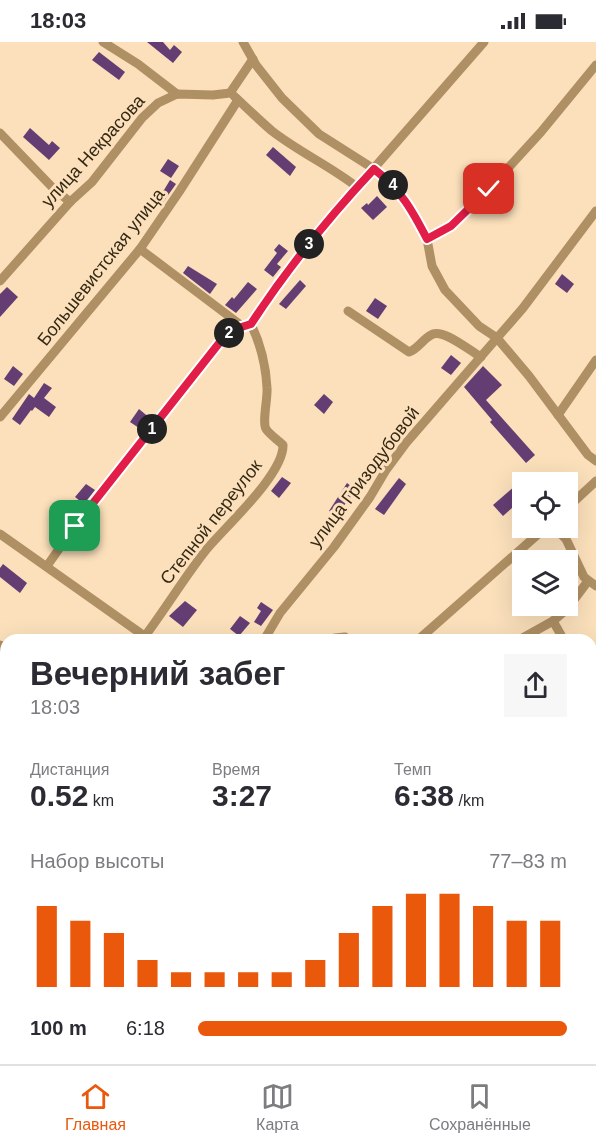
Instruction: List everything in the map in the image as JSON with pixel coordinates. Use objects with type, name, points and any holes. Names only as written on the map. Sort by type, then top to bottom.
[{"type":"street","points":[[103,42],[138,64],[177,94],[234,97],[273,131],[334,169],[357,187]]},
{"type":"street","points":[[47,566],[75,526],[220,342],[232,330],[246,325],[357,187],[484,42]]},
{"type":"street","points":[[245,43],[282,98],[319,134],[374,169],[403,197],[427,239],[432,266],[445,290],[479,326],[497,338],[529,376],[588,455],[596,461]]},
{"type":"street","points":[[234,97],[254,59]]},
{"type":"street","points":[[427,239],[451,226],[489,189],[542,132],[596,65]]},
{"type":"street","name":"улица Некрасова","points":[[0,281],[70,202],[92,182],[142,118],[158,103],[177,94]]},
{"type":"street","name":"Большевистская улица","points":[[0,417],[140,249],[179,192],[234,97]]},
{"type":"street","points":[[0,133],[52,187],[70,202]]},
{"type":"street","name":"улица Гризодубовой","points":[[267,634],[280,612],[334,547],[406,443],[523,308],[596,211]]},
{"type":"street","points":[[140,249],[246,325]]},
{"type":"street","points":[[348,311],[409,352],[436,332],[450,337],[481,357]]},
{"type":"street","name":"Степной переулок","points":[[150,634],[207,549],[263,487],[283,452],[283,445],[266,430],[264,422],[267,386],[262,357],[246,325]]},
{"type":"street","points":[[558,415],[596,360]]},
{"type":"street","points":[[578,498],[596,481]]},
{"type":"street","points":[[0,534],[141,634]]},
{"type":"street","points":[[425,634],[534,538]]},
{"type":"street","points":[[530,634],[553,621],[592,584],[565,538]]},
{"type":"street","points":[[553,621],[560,634]]},
{"type":"building","points":[[147,42],[163,42],[170,50],[174,45],[182,52],[173,63]]},
{"type":"building","points":[[99,52],[125,72],[119,80],[92,60]]},
{"type":"building","points":[[30,128],[49,145],[52,141],[60,148],[49,160],[23,137]]},
{"type":"building","points":[[273,147],[296,167],[290,176],[266,155]]},
{"type":"building","points":[[168,159],[179,166],[171,178],[160,171]]},
{"type":"building","points":[[170,180],[176,184],[159,208],[150,202],[157,192],[161,195]]},
{"type":"building","points":[[377,196],[387,207],[373,220],[361,208]]},
{"type":"building","points":[[121,236],[130,242],[119,256],[110,250]]},
{"type":"building","points":[[279,244],[288,251],[277,264],[281,267],[273,277],[264,270],[277,253],[274,250]]},
{"type":"building","points":[[188,266],[217,284],[210,294],[183,273]]},
{"type":"building","points":[[562,274],[574,284],[567,293],[555,284]]},
{"type":"building","points":[[300,280],[306,286],[286,309],[279,304]]},
{"type":"building","points":[[248,282],[257,289],[236,313],[225,305],[232,297],[234,299]]},
{"type":"building","points":[[7,287],[18,297],[0,317],[0,294]]},
{"type":"building","points":[[375,298],[387,306],[378,319],[366,311]]},
{"type":"building","points":[[451,355],[461,363],[451,375],[441,368]]},
{"type":"building","points":[[13,366],[23,374],[14,386],[4,379]]},
{"type":"building","points":[[483,366],[502,385],[486,400],[535,455],[526,463],[490,422],[492,420],[464,387]]},
{"type":"building","points":[[44,383],[52,388],[44,398],[56,407],[49,417],[35,407],[20,425],[12,419],[29,394],[34,398]]},
{"type":"building","points":[[324,394],[333,402],[324,414],[314,405]]},
{"type":"building","points":[[139,409],[151,419],[142,430],[130,422]]},
{"type":"building","points":[[282,477],[291,483],[279,498],[271,491]]},
{"type":"building","points":[[399,478],[406,484],[384,515],[375,509]]},
{"type":"building","points":[[347,483],[356,490],[336,516],[329,511]]},
{"type":"building","points":[[86,484],[95,490],[84,504],[75,497]]},
{"type":"building","points":[[512,489],[512,508],[503,516],[493,505]]},
{"type":"building","points":[[3,564],[27,583],[20,593],[0,577],[0,568]]},
{"type":"building","points":[[185,601],[197,610],[183,627],[169,616]]},
{"type":"building","points":[[261,602],[273,610],[261,626],[254,622],[261,611],[257,608]]},
{"type":"building","points":[[240,616],[250,623],[241,634],[236,634],[230,629]]},
{"type":"route","points":[[75,526],[220,342],[232,330],[251,324],[275,288],[320,230],[374,169],[397,189],[409,205],[427,239],[451,226],[489,189]]}]
